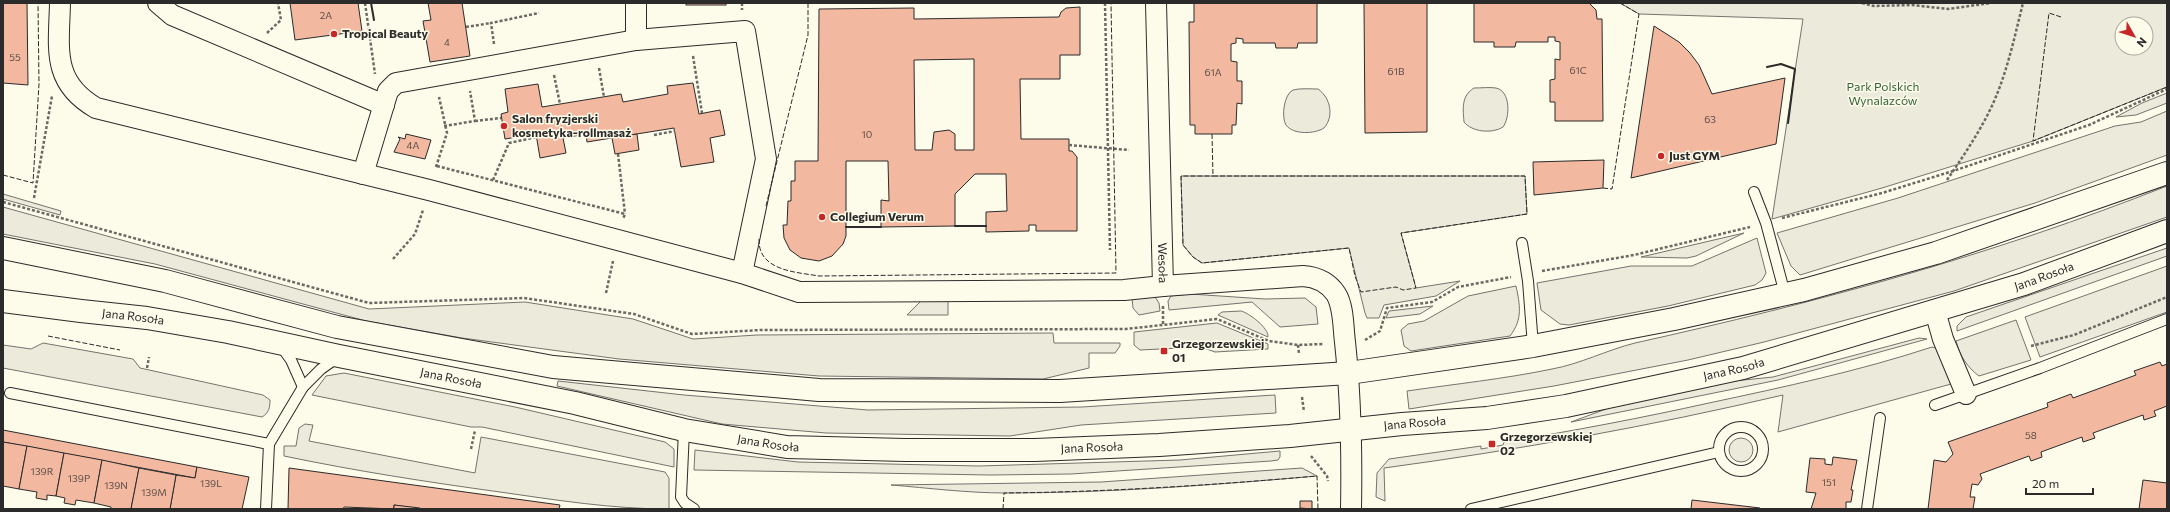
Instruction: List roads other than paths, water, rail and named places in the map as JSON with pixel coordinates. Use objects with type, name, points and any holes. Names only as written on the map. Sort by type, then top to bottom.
[{"type":"main road","points":[[3,248],[165,281],[337,327],[553,367],[819,390],[1060,391],[1348,373],[1533,346],[1674,319],[1785,294],[1936,253],[2167,172]]},
{"type":"main road","name":"Jana Rosoła","points":[[3,300],[73,310],[147,318],[575,403],[684,430],[788,446],[905,450],[1035,450],[1167,445],[1290,436],[1487,418],[1566,406],[1743,368],[2024,284],[2167,231]]},
{"type":"street","points":[[60,3],[58,60],[62,72],[76,94],[96,108],[364,174],[742,274],[799,292],[1124,290],[1163,286]]},
{"type":"street","points":[[158,3],[172,15],[386,98]]},
{"type":"street","points":[[636,3],[636,40]]},
{"type":"street","name":"Wesoła","points":[[1156,3],[1163,286],[1303,276],[1319,279],[1332,288],[1340,304],[1348,373],[1352,430],[1351,509]]},
{"type":"street","points":[[364,174],[386,98],[396,83],[636,40],[745,31],[766,159],[742,274]]},
{"type":"street","points":[[1935,311],[1943,339],[1966,394]]},
{"type":"lane","points":[[1754,192],[1766,223],[1785,294]]},
{"type":"lane","points":[[1522,243],[1527,274],[1533,346]]},
{"type":"lane","points":[[1935,405],[2167,319]]},
{"type":"lane","points":[[279,343],[291,360],[302,387]]},
{"type":"lane","points":[[266,509],[269,444],[302,387],[321,368],[339,356]]},
{"type":"lane","points":[[10,393],[269,444]]},
{"type":"lane","points":[[1867,509],[1880,418]]},
{"type":"lane","points":[[1734,429],[1749,429],[1760,439],[1762,446],[1762,454],[1754,467],[1740,471],[1726,466],[1719,452],[1722,438],[1734,429]]},
{"type":"lane","points":[[684,430],[681,497],[685,503],[694,509]]},
{"type":"lane","points":[[1471,509],[1719,452]]},
{"type":"place","name":"Tropical Beauty","points":[[334,34]]},
{"type":"place","name":"Salon fryzjerski kosmetyka-rollmasaż","points":[[504,126]]},
{"type":"place","name":"Just GYM","points":[[1661,156]]},
{"type":"place","name":"Collegium Verum","points":[[822,217]]},
{"type":"place","name":"Grzegorzewskiej 01","points":[[1164,351]]},
{"type":"place","name":"Grzegorzewskiej 02","points":[[1492,444]]},
{"type":"park label","name":"Park Polskich Wynalazców","points":[[1883,94]]}]
